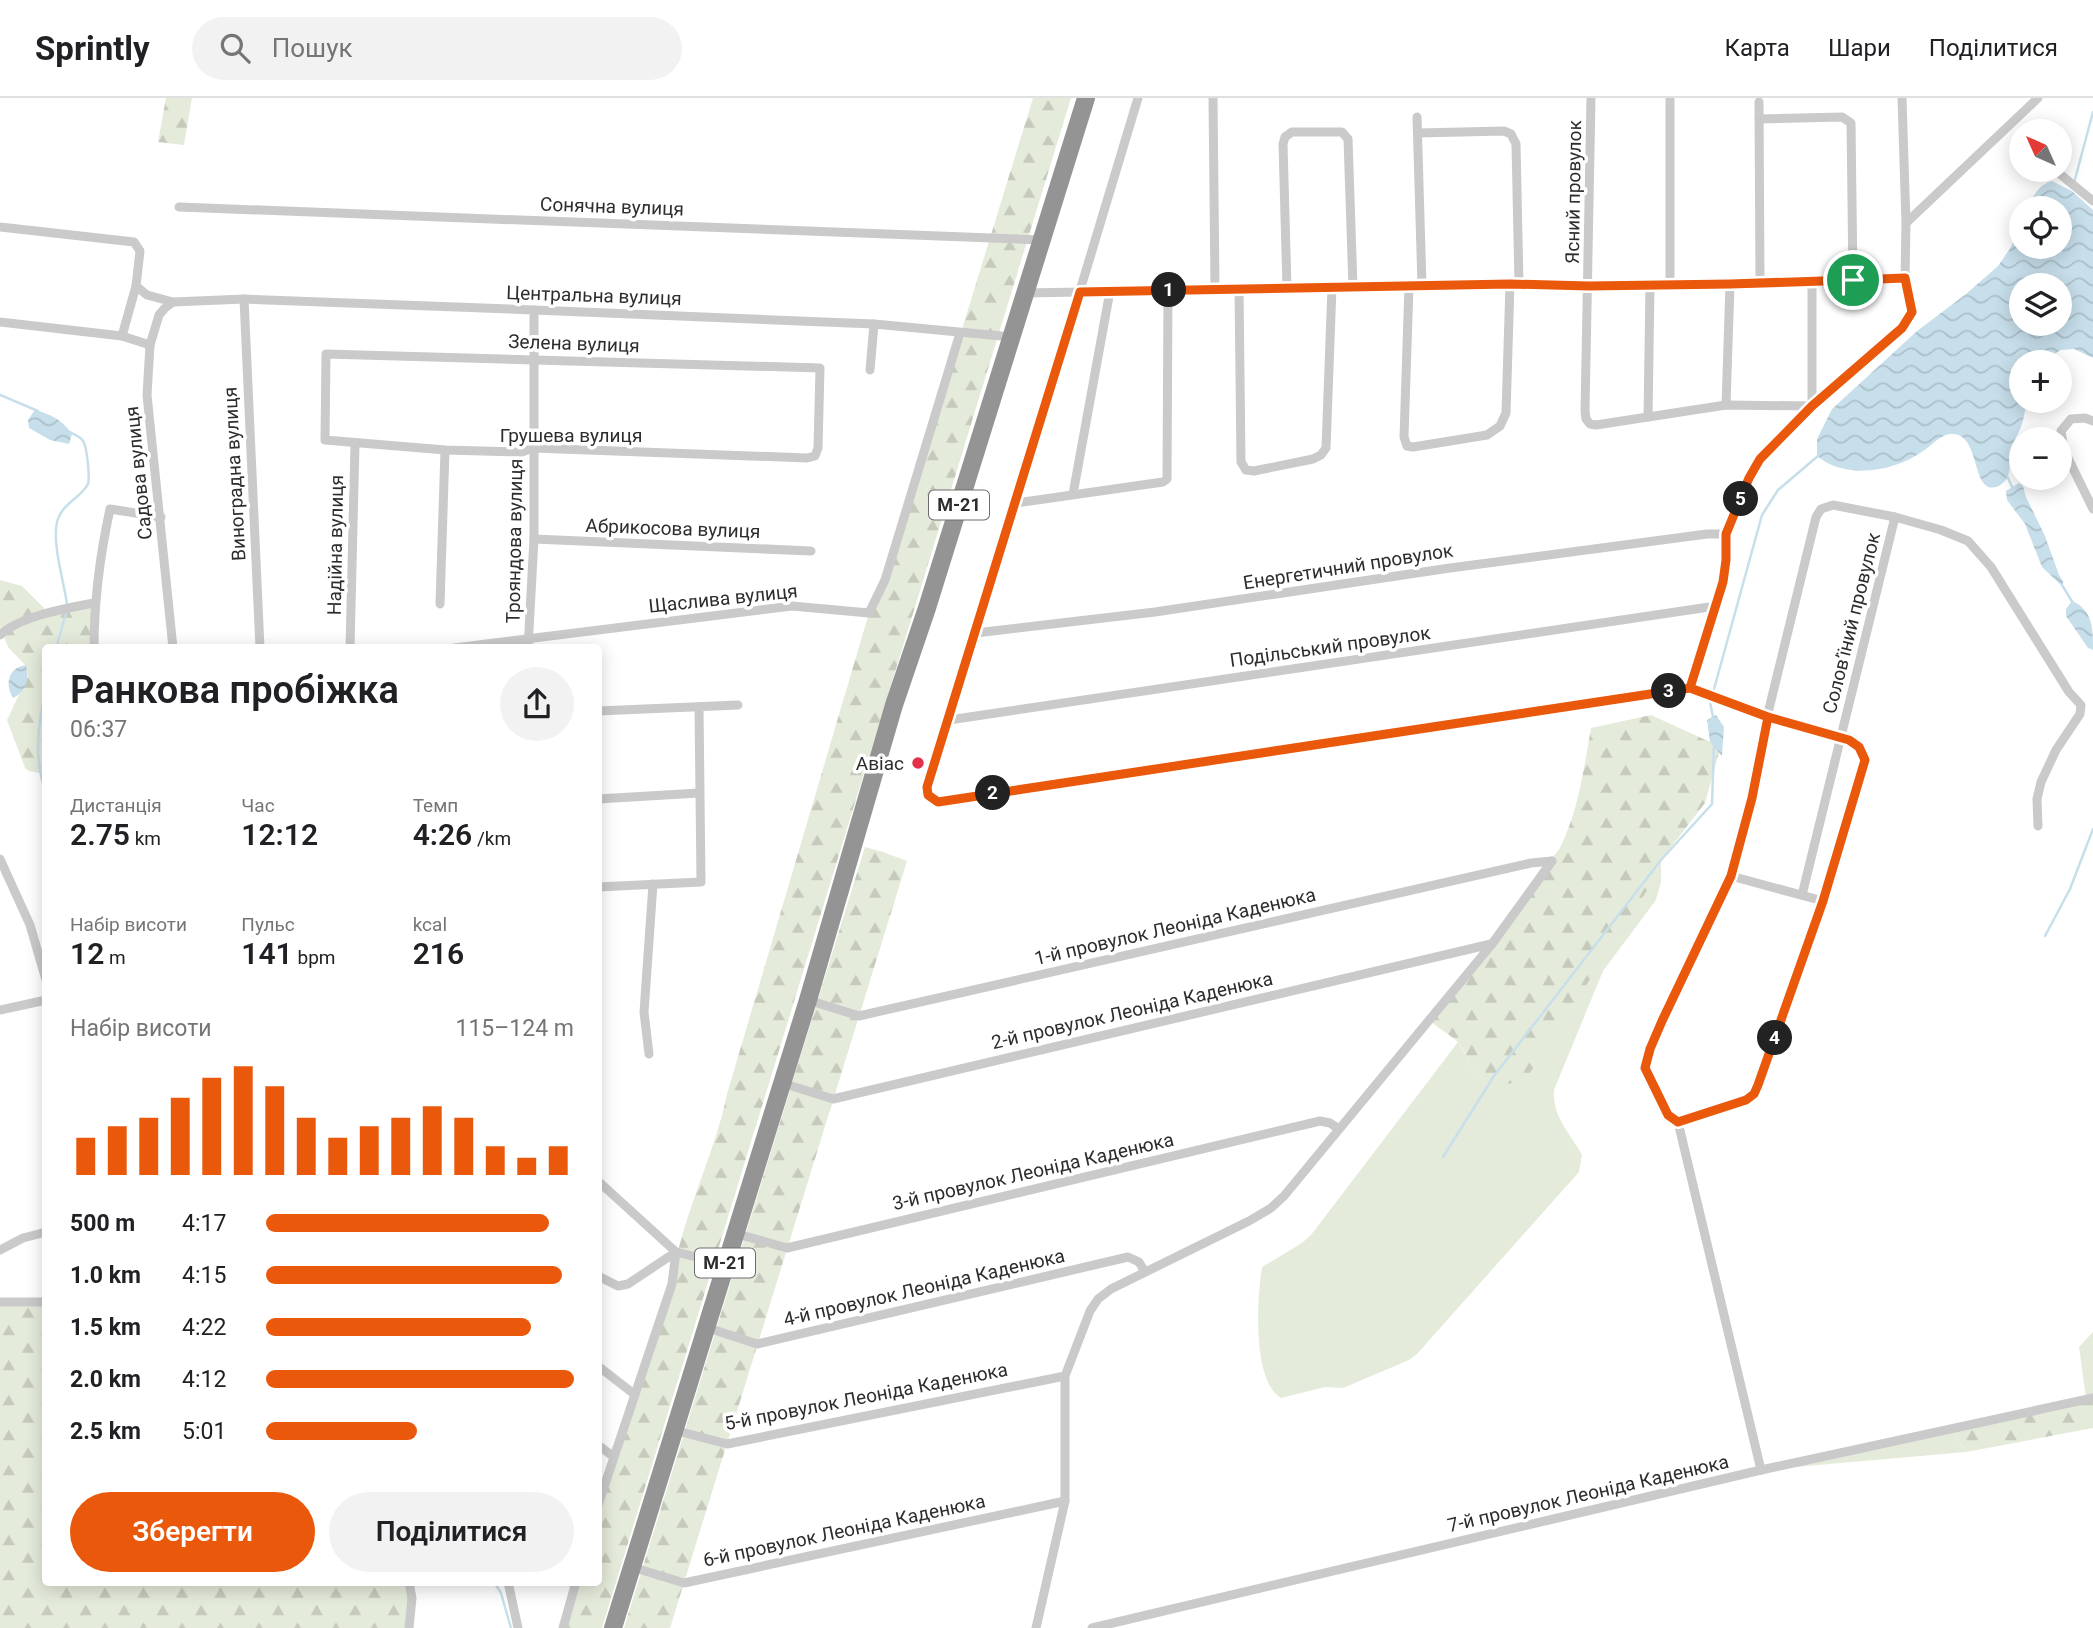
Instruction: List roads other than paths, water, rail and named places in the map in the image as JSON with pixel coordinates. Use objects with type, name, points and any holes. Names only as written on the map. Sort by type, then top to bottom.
[{"type":"highway","name":"М-21","points":[[613,1628],[808,1000],[894,705],[1086,98]]},
{"type":"street","points":[[1138,98],[927,787],[930,798],[938,802],[1690,688],[1725,571],[1726,534],[1749,478],[1760,459],[1812,406],[1907,322],[1912,312],[1905,278],[1902,98]]},
{"type":"street","points":[[1213,98],[1215,289]]},
{"type":"street","name":"Ясний провулок","points":[[1591,98],[1586,419],[1590,424],[1596,425],[1648,417]]},
{"type":"street","points":[[1670,98],[1670,284]]},
{"type":"street","points":[[1906,223],[2038,98]]},
{"type":"street","points":[[1759,102],[1760,283]]},
{"type":"street","points":[[1417,117],[1422,286]]},
{"type":"street","points":[[1759,119],[1842,117],[1851,123],[1853,280]]},
{"type":"street","points":[[1409,286],[1404,437],[1408,446],[1487,435],[1500,426],[1506,413],[1514,284],[1516,144],[1511,134],[1504,131],[1418,133]]},
{"type":"street","points":[[1287,288],[1283,144],[1285,137],[1292,132],[1342,132],[1348,139],[1353,287]]},
{"type":"street","points":[[2069,182],[2093,201]]},
{"type":"street","name":"Сонячна вулиця","points":[[179,207],[1042,240]]},
{"type":"street","points":[[0,227],[134,242],[141,251],[136,286],[122,336]]},
{"type":"street","points":[[1025,293],[1514,284],[1730,284],[1905,278]]},
{"type":"street","points":[[1812,282],[1812,406]]},
{"type":"street","points":[[1726,405],[1730,284]]},
{"type":"street","points":[[1650,285],[1648,417],[1726,405],[1812,406]]},
{"type":"street","points":[[136,286],[147,295],[173,302]]},
{"type":"street","points":[[1239,289],[1241,462],[1246,470],[1254,471],[1312,459],[1321,455],[1325,448],[1332,287]]},
{"type":"street","points":[[1016,503],[1163,482],[1168,477],[1168,290]]},
{"type":"street","points":[[1073,494],[1110,291]]},
{"type":"street","name":"Центральна вулиця","points":[[173,302],[244,299],[874,324],[1012,337]]},
{"type":"street","name":"Виноградна вулиця","points":[[244,299],[260,644]]},
{"type":"street","name":"Садова вулиця","points":[[173,302],[159,315],[150,345],[148,395],[173,644]]},
{"type":"street","name":"Трояндова вулиця","points":[[528,644],[534,539],[534,310]]},
{"type":"street","points":[[0,322],[122,336],[150,345]]},
{"type":"street","points":[[870,370],[874,324]]},
{"type":"street","name":"Щаслива вулиця","points":[[481,644],[792,606],[869,613],[885,580],[960,333]]},
{"type":"street","name":"Зелена вулиця","points":[[326,354],[820,368]]},
{"type":"street","name":"Грушева вулиця","points":[[326,354],[325,440],[445,450],[522,452],[533,448],[807,458],[815,456],[818,448],[820,368]]},
{"type":"street","points":[[2093,421],[2085,418],[2071,419],[2062,431],[2064,450],[2093,509]]},
{"type":"street","name":"Надійна вулиця","points":[[350,644],[355,444]]},
{"type":"street","points":[[440,604],[445,450]]},
{"type":"street","name":"Соловʼїний провулок","points":[[1690,688],[1768,717],[1841,737],[1859,747],[1865,760],[1823,901],[1754,1094],[1746,1100],[1678,1122],[1670,1118],[1661,1103],[1647,1075],[1645,1062],[1731,876],[1752,798],[1768,717],[1816,517],[1821,509],[1833,505],[1895,517],[1957,536],[1968,541],[1991,568],[2068,692],[2081,705],[2080,714],[2056,750],[2041,782],[2037,799],[2038,826]]},
{"type":"street","points":[[94,644],[94,603],[110,509],[161,517]]},
{"type":"street","name":"Соловʼїний провулок","points":[[1802,895],[1895,517]]},
{"type":"street","name":"Енергетичний провулок","points":[[976,634],[1177,609],[1450,568],[1707,534],[1726,534]]},
{"type":"street","name":"Абрикосова вулиця","points":[[534,539],[811,551]]},
{"type":"street","points":[[0,635],[43,615],[94,603]]},
{"type":"street","name":"Подільський провулок","points":[[949,720],[1716,606]]},
{"type":"street","points":[[602,711],[738,705]]},
{"type":"street","points":[[602,887],[701,882],[699,707]]},
{"type":"street","points":[[602,799],[699,793]]},
{"type":"street","points":[[0,859],[30,925],[42,966]]},
{"type":"street","name":"1-й провулок Леоніда Каденюка","points":[[808,1000],[859,1016],[1293,916],[1531,863],[1552,861],[1492,944]]},
{"type":"street","points":[[1731,876],[1823,901]]},
{"type":"street","points":[[649,1054],[644,1012],[653,884]]},
{"type":"street","points":[[1036,1628],[1065,1501],[1065,1376],[1090,1311],[1098,1299],[1111,1289],[1271,1208],[1284,1196],[1492,944]]},
{"type":"street","name":"2-й провулок Леоніда Каденюка","points":[[782,1083],[833,1099],[1492,944]]},
{"type":"street","points":[[0,1010],[42,1001]]},
{"type":"street","name":"3-й провулок Леоніда Каденюка","points":[[734,1233],[787,1248],[1320,1121],[1339,1129]]},
{"type":"street","points":[[1678,1122],[1761,1470]]},
{"type":"street","points":[[602,1185],[676,1252],[724,1264]]},
{"type":"street","points":[[0,1250],[23,1238],[42,1233]]},
{"type":"street","points":[[602,1278],[618,1286],[628,1284],[676,1252]]},
{"type":"street","points":[[602,1493],[672,1284],[676,1252]]},
{"type":"street","name":"4-й провулок Леоніда Каденюка","points":[[705,1327],[757,1344],[1128,1257],[1139,1262],[1145,1272]]},
{"type":"street","points":[[0,1301],[42,1302]]},
{"type":"street","points":[[602,1369],[634,1394]]},
{"type":"street","name":"5-й провулок Леоніда Каденюка","points":[[674,1430],[727,1444],[1065,1376]]},
{"type":"street","name":"7-й провулок Леоніда Каденюка","points":[[1091,1628],[1761,1470],[2093,1398]]},
{"type":"street","points":[[602,1448],[614,1457]]},
{"type":"street","name":"6-й провулок Леоніда Каденюка","points":[[632,1567],[684,1583],[1065,1501]]},
{"type":"street","points":[[409,1628],[410,1586]]},
{"type":"street","points":[[509,1586],[518,1628]]},
{"type":"street","points":[[563,1628],[575,1586]]},
{"type":"water","points":[[2054,182],[2072,191],[2093,210],[2093,358],[2074,349],[2009,350],[2009,413],[2024,413],[2021,427],[2009,427],[2009,473],[2006,480],[1999,486],[1990,487],[1983,483],[1967,443],[1960,436],[1950,434],[1939,438],[1911,458],[1884,468],[1856,471],[1829,464],[1817,456],[1817,439],[1832,409],[1917,331],[1998,266],[2009,250],[2009,259],[2072,259],[2072,196],[2034,196],[2043,185]]},
{"type":"water","points":[[35,410],[64,425],[72,434],[69,444],[50,440],[29,428],[28,420]]},
{"type":"water","points":[[2024,490],[2045,536],[2063,587],[2042,567],[2025,524],[2007,500],[2006,491]]},
{"type":"water","points":[[2072,601],[2088,615],[2092,628],[2093,650],[2088,648],[2066,616],[2066,609]]},
{"type":"water","points":[[26,665],[26,684],[13,698],[9,678],[11,673]]},
{"type":"water","points":[[1716,715],[1724,727],[1722,756],[1710,742],[1707,720]]},
{"type":"waterway","points":[[2074,183],[2093,112]]},
{"type":"waterway","points":[[0,395],[38,411]]},
{"type":"waterway","points":[[67,604],[57,552],[57,522],[63,510],[85,489],[89,475],[84,444],[70,432]]},
{"type":"waterway","points":[[1714,689],[1762,515],[1778,490],[1818,456]]},
{"type":"waterway","points":[[2007,476],[2009,480]]},
{"type":"waterway","points":[[2062,585],[2073,603]]},
{"type":"waterway","points":[[57,644],[67,610]]},
{"type":"waterway","points":[[1710,702],[1713,717]]},
{"type":"waterway","points":[[42,710],[38,741],[42,779]]},
{"type":"waterway","points":[[1443,1157],[1494,1076],[1661,860],[1712,804],[1714,745]]},
{"type":"waterway","points":[[2045,936],[2070,889],[2093,829]]},
{"type":"waterway","points":[[497,1586],[511,1628]]},
{"type":"place","name":"Авіас","points":[[918,763]]}]
